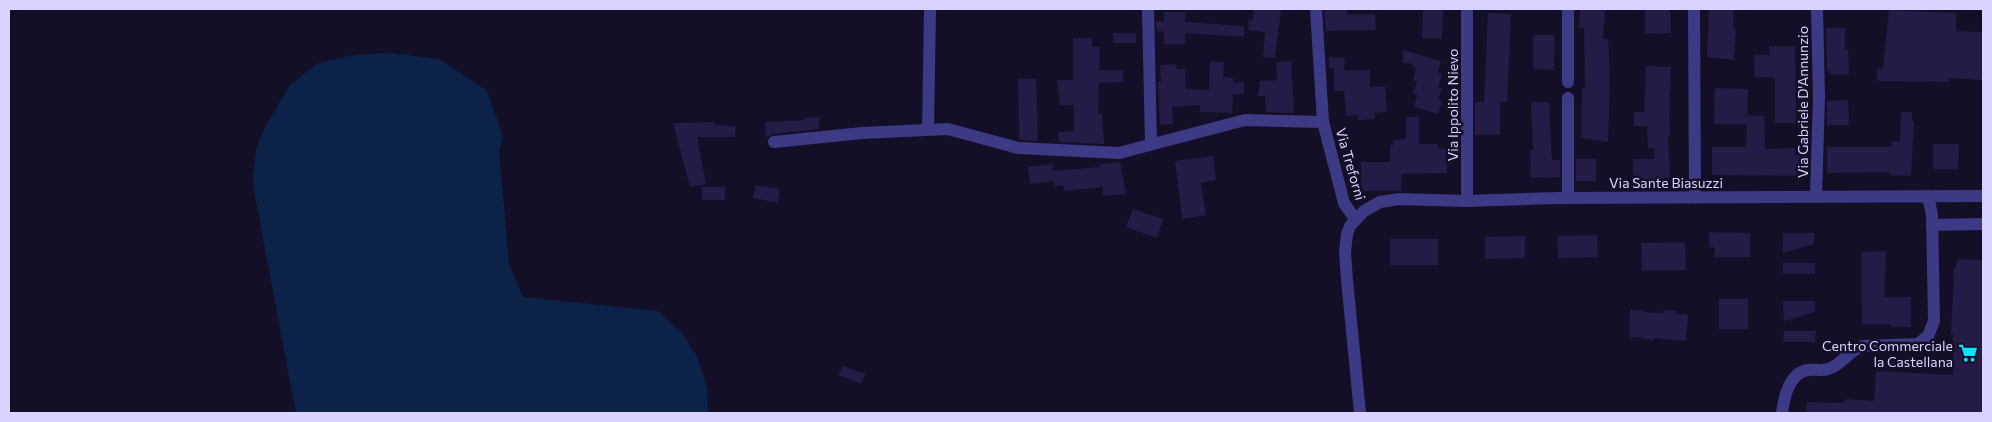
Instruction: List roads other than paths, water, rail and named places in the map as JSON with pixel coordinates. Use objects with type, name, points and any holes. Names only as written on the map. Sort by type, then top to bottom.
[{"type":"street","points":[[928,130],[930,9]]},
{"type":"street","points":[[1148,9],[1151,144]]},
{"type":"street","name":"Via Treforni","points":[[1316,9],[1323,122],[1344,203],[1355,219],[1347,234],[1345,252],[1360,413]]},
{"type":"street","name":"Via Ippolito Nievo","points":[[1467,9],[1467,200]]},
{"type":"street","points":[[1568,9],[1568,82]]},
{"type":"street","points":[[1694,9],[1695,198]]},
{"type":"street","name":"Via Gabriele D'Annunzio","points":[[1816,196],[1819,97],[1817,9]]},
{"type":"street","points":[[1568,98],[1568,198]]},
{"type":"street","points":[[774,142],[862,133],[948,129],[1018,148],[1118,153],[1245,120],[1323,122]]},
{"type":"street","points":[[1782,413],[1788,386],[1807,370],[1828,370],[1856,348],[1918,344],[1928,336],[1934,321],[1932,226],[1928,196]]},
{"type":"street","name":"Via Sante Biasuzzi","points":[[1355,219],[1371,206],[1399,199],[1983,196]]},
{"type":"street","points":[[1932,226],[1983,224]]},
{"type":"water","points":[[391,53],[440,59],[487,91],[503,137],[499,150],[509,264],[523,297],[658,311],[681,332],[698,358],[707,387],[708,413],[296,413],[254,191],[253,176],[256,149],[265,127],[290,85],[318,63],[354,55]]},
{"type":"place","name":"Centro Commerciale la Castellana","points":[[1968,353]]}]
